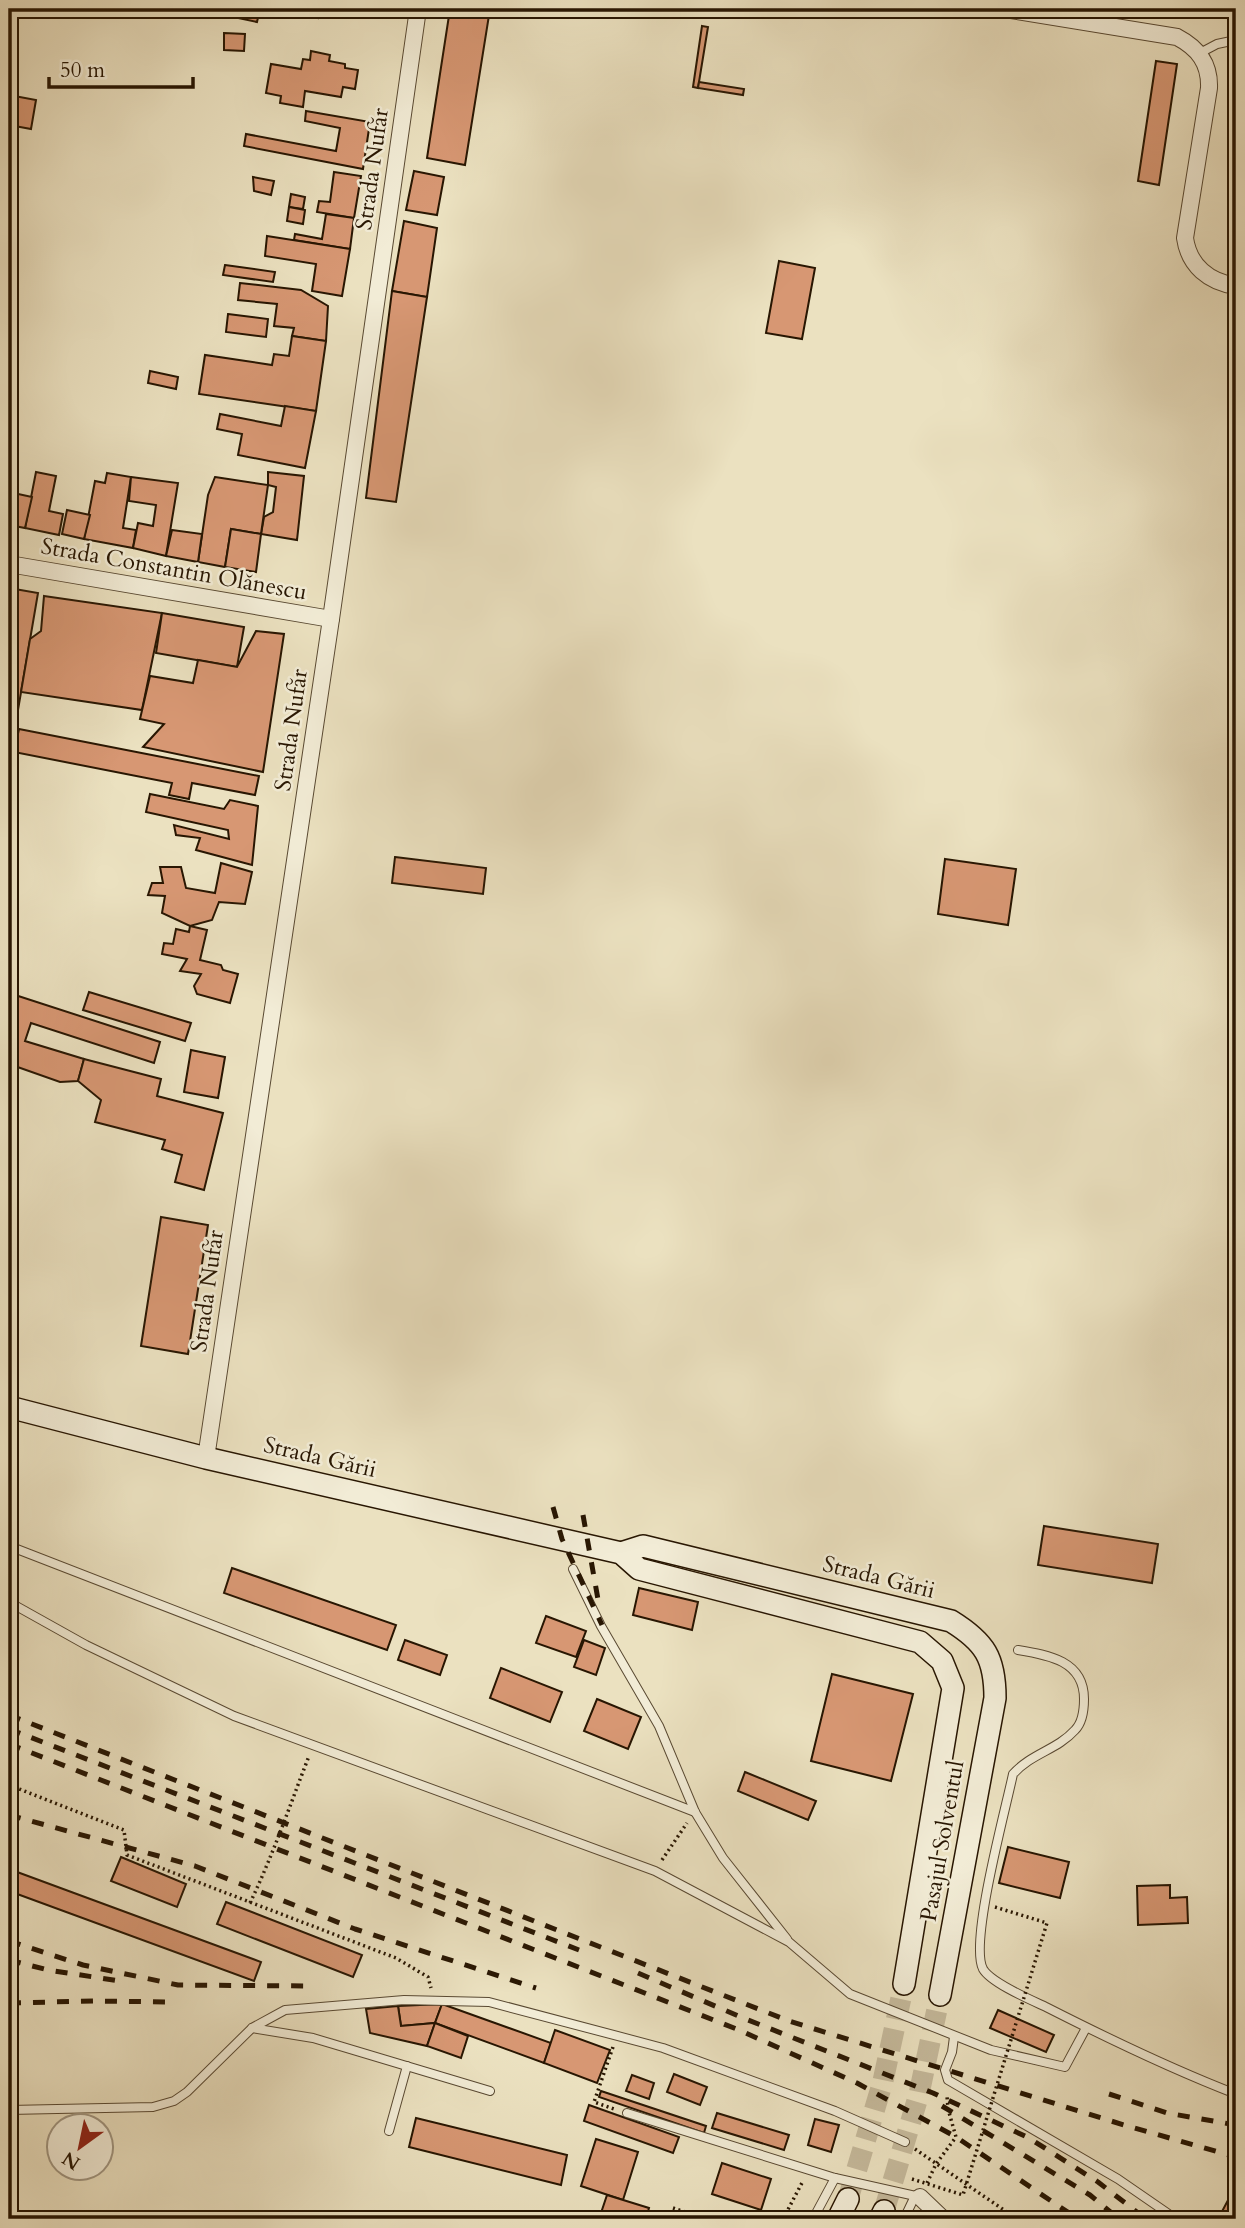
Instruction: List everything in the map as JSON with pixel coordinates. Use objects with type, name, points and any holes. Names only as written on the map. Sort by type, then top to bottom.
[{"type":"main road","name":"Strada Gării","points":[[9,1407],[205,1458],[621,1553],[639,1569],[920,1642],[942,1661],[953,1688]]},
{"type":"main road","name":"Strada Gării","points":[[621,1553],[643,1546],[951,1621],[982,1645],[995,1676],[995,1698]]},
{"type":"main road","name":"Pasajul Solventul","points":[[904,1984],[953,1688]]},
{"type":"main road","name":"Pasajul Solventul","points":[[940,1995],[995,1698]]},
{"type":"main road","points":[[838,2219],[848,2199]]},
{"type":"street","name":"Strada Nufăr","points":[[205,1458],[331,619],[418,9]]},
{"type":"street","points":[[1005,9],[1177,37],[1200,53],[1207,67],[1209,88],[1185,238],[1190,255],[1200,270],[1213,280],[1236,286]]},
{"type":"street","name":"Strada Constantin Olănescu","points":[[9,564],[331,619]]},
{"type":"street","points":[[918,2197],[943,2219]]},
{"type":"lane","points":[[1200,53],[1217,44],[1236,40]]},
{"type":"lane","points":[[9,1546],[695,1812]]},
{"type":"lane","points":[[573,1569],[601,1626],[659,1726],[695,1812],[723,1858],[789,1942],[850,1994],[991,2050],[1065,2067],[1086,2028]]},
{"type":"lane","points":[[9,1602],[86,1645],[234,1716],[654,1871],[789,1942]]},
{"type":"lane","points":[[1018,1650],[1047,1655],[1073,1668],[1084,1685],[1084,1709],[1078,1728],[1062,1742],[1024,1762],[1013,1774],[985,1905],[979,1946],[983,1969],[1000,1984],[1086,2028],[1164,2066],[1236,2094]]},
{"type":"lane","points":[[9,2110],[153,2107],[174,2101],[187,2092],[252,2028],[285,2010],[404,2000],[489,2002],[663,2048],[835,2111],[905,2142]]},
{"type":"lane","points":[[252,2028],[313,2038],[490,2091]]},
{"type":"lane","points":[[954,2037],[945,2070],[948,2080],[1118,2179],[1176,2219]]},
{"type":"lane","points":[[388,2131],[407,2066]]},
{"type":"lane","points":[[627,2113],[835,2178],[918,2197],[904,2219]]},
{"type":"lane","points":[[813,2219],[835,2178]]},
{"type":"path","points":[[250,1903],[270,1860],[277,1835],[290,1810],[313,1746]]},
{"type":"path","points":[[9,1785],[124,1830],[127,1856],[396,1958],[428,1977],[432,2001]]},
{"type":"path","points":[[654,1871],[695,1812]]},
{"type":"path","points":[[912,2179],[963,2195],[1047,1923],[992,1906]]},
{"type":"path","points":[[617,2035],[594,2102],[627,2113]]},
{"type":"path","points":[[936,2164],[956,2137],[947,2109],[948,2080]]},
{"type":"path","points":[[905,2142],[1017,2219]]},
{"type":"path","points":[[783,2219],[809,2170]]},
{"type":"path","points":[[673,2208],[706,2219]]},
{"type":"building","points":[[239,9],[260,9],[257,22],[238,18]]},
{"type":"building","points":[[301,9],[319,9],[318,18],[300,15]]},
{"type":"building","points":[[450,9],[490,9],[465,165],[427,158]]},
{"type":"building","points":[[702,26],[708,27],[698,88],[693,87]]},
{"type":"building","points":[[224,33],[245,34],[244,51],[224,50]]},
{"type":"building","points":[[311,51],[330,55],[329,61],[358,70],[355,89],[343,87],[341,97],[305,91],[303,107],[280,103],[281,96],[266,93],[271,64],[301,69],[303,59],[310,60]]},
{"type":"building","points":[[1156,61],[1177,64],[1159,185],[1138,181]]},
{"type":"building","points":[[699,82],[744,89],[743,95],[698,88]]},
{"type":"building","points":[[9,95],[36,100],[31,129],[9,125]]},
{"type":"building","points":[[306,111],[370,122],[363,169],[244,146],[246,134],[336,151],[340,128],[305,121]]},
{"type":"building","points":[[414,171],[444,177],[437,215],[406,210]]},
{"type":"building","points":[[334,172],[361,176],[354,218],[317,212],[319,201],[330,202]]},
{"type":"building","points":[[253,177],[274,181],[271,195],[254,191]]},
{"type":"building","points":[[291,194],[305,197],[303,209],[289,207]]},
{"type":"building","points":[[289,207],[305,210],[303,224],[287,221]]},
{"type":"building","points":[[326,214],[354,218],[350,249],[294,240],[295,234],[322,239]]},
{"type":"building","points":[[404,221],[437,228],[427,297],[392,291]]},
{"type":"building","points":[[267,236],[350,249],[342,296],[312,291],[316,264],[265,256]]},
{"type":"building","points":[[779,261],[815,268],[802,339],[766,333]]},
{"type":"building","points":[[225,265],[275,272],[273,282],[223,275]]},
{"type":"building","points":[[240,283],[301,290],[328,306],[326,341],[292,336],[294,328],[274,326],[277,304],[238,300]]},
{"type":"building","points":[[392,291],[427,297],[396,502],[366,498]]},
{"type":"building","points":[[228,314],[268,319],[266,337],[226,332]]},
{"type":"building","points":[[292,336],[326,341],[316,411],[199,394],[205,355],[272,365],[274,354],[289,356]]},
{"type":"building","points":[[150,371],[178,377],[176,389],[148,383]]},
{"type":"building","points":[[285,406],[316,411],[305,468],[238,455],[242,434],[217,429],[220,414],[281,426]]},
{"type":"building","points":[[36,472],[56,476],[49,511],[63,514],[59,535],[25,528]]},
{"type":"building","points":[[268,472],[304,476],[297,540],[261,534],[264,517],[273,512],[276,487],[268,485]]},
{"type":"building","points":[[107,473],[131,477],[123,528],[136,530],[133,548],[84,539],[95,481],[105,483]]},
{"type":"building","points":[[131,477],[178,483],[166,556],[133,548],[138,523],[153,526],[156,505],[129,501]]},
{"type":"building","points":[[215,477],[268,485],[261,534],[231,529],[225,567],[198,562],[208,495]]},
{"type":"building","points":[[9,492],[32,497],[25,528],[9,525]]},
{"type":"building","points":[[67,510],[90,515],[84,539],[62,534]]},
{"type":"building","points":[[231,529],[261,534],[256,572],[225,567]]},
{"type":"building","points":[[172,530],[202,534],[198,562],[166,556]]},
{"type":"building","points":[[9,588],[38,593],[18,710],[9,709]]},
{"type":"building","points":[[44,596],[162,613],[142,710],[21,692],[30,639],[41,631]]},
{"type":"building","points":[[162,613],[244,627],[237,667],[156,653]]},
{"type":"building","points":[[256,631],[284,634],[263,772],[143,747],[164,724],[140,719],[150,676],[193,683],[198,660],[237,667]]},
{"type":"building","points":[[19,729],[259,776],[255,795],[192,783],[189,799],[169,795],[172,783],[14,752]]},
{"type":"building","points":[[150,794],[224,809],[230,800],[258,806],[252,865],[196,850],[200,838],[176,835],[174,825],[229,839],[228,830],[146,812]]},
{"type":"building","points":[[395,857],[486,868],[483,894],[392,883]]},
{"type":"building","points":[[945,859],[1016,869],[1008,925],[938,914]]},
{"type":"building","points":[[221,863],[252,872],[245,904],[219,902],[212,920],[190,926],[162,913],[165,896],[148,895],[152,883],[163,883],[160,867],[181,867],[186,888],[215,893]]},
{"type":"building","points":[[190,926],[207,930],[200,960],[221,965],[223,970],[238,974],[230,1003],[197,994],[194,986],[201,974],[180,971],[187,959],[162,954],[164,943],[173,944],[176,929],[189,932]]},
{"type":"building","points":[[89,992],[191,1023],[185,1041],[83,1010]]},
{"type":"building","points":[[9,993],[160,1042],[154,1063],[31,1023],[25,1041],[84,1059],[78,1081],[60,1082],[9,1064]]},
{"type":"building","points":[[191,1050],[225,1057],[218,1098],[184,1092]]},
{"type":"building","points":[[84,1059],[161,1079],[157,1096],[223,1113],[204,1190],[175,1182],[182,1155],[162,1149],[165,1140],[95,1122],[101,1100],[78,1081]]},
{"type":"building","points":[[161,1217],[208,1225],[188,1354],[141,1346]]},
{"type":"building","points":[[1044,1526],[1158,1544],[1152,1583],[1038,1565]]},
{"type":"building","points":[[232,1568],[396,1625],[387,1650],[224,1593]]},
{"type":"building","points":[[639,1588],[698,1602],[692,1630],[633,1615]]},
{"type":"building","points":[[546,1616],[586,1631],[576,1657],[536,1643]]},
{"type":"building","points":[[405,1640],[447,1655],[440,1675],[398,1660]]},
{"type":"building","points":[[584,1640],[605,1648],[596,1675],[574,1667]]},
{"type":"building","points":[[501,1668],[562,1692],[550,1722],[490,1698]]},
{"type":"building","points":[[832,1674],[913,1694],[891,1781],[811,1761]]},
{"type":"building","points":[[597,1699],[641,1717],[628,1749],[584,1731]]},
{"type":"building","points":[[745,1772],[816,1801],[808,1820],[738,1791]]},
{"type":"building","points":[[1008,1847],[1069,1862],[1060,1898],[999,1883]]},
{"type":"building","points":[[121,1857],[186,1884],[177,1907],[111,1881]]},
{"type":"building","points":[[9,1869],[261,1962],[254,1981],[9,1891]]},
{"type":"building","points":[[1170,1885],[1170,1898],[1187,1897],[1188,1923],[1138,1925],[1137,1886]]},
{"type":"building","points":[[226,1902],[362,1955],[353,1977],[217,1924]]},
{"type":"building","points":[[442,2004],[435,2023],[401,2026],[398,2006]]},
{"type":"building","points":[[442,2004],[551,2043],[544,2063],[435,2023]]},
{"type":"building","points":[[398,2006],[401,2026],[435,2023],[427,2046],[370,2033],[366,2009]]},
{"type":"building","points":[[998,2010],[1054,2035],[1046,2052],[990,2028]]},
{"type":"building","points":[[435,2023],[468,2036],[461,2058],[427,2046]]},
{"type":"building","points":[[555,2030],[610,2050],[597,2083],[544,2063]]},
{"type":"building","points":[[674,2074],[707,2087],[700,2105],[667,2092]]},
{"type":"building","points":[[632,2075],[654,2083],[649,2099],[626,2091]]},
{"type":"building","points":[[601,2091],[706,2126],[704,2133],[599,2097]]},
{"type":"building","points":[[589,2105],[679,2137],[673,2153],[584,2121]]},
{"type":"building","points":[[717,2113],[789,2135],[784,2150],[712,2128]]},
{"type":"building","points":[[416,2118],[567,2155],[561,2185],[409,2147]]},
{"type":"building","points":[[815,2119],[839,2125],[831,2152],[808,2145]]},
{"type":"building","points":[[596,2139],[638,2152],[623,2200],[581,2186]]},
{"type":"building","points":[[722,2163],[771,2179],[761,2210],[712,2194]]},
{"type":"building","points":[[1235,2187],[1236,2219],[1218,2219]]},
{"type":"building","points":[[607,2195],[649,2208],[646,2219],[599,2219]]},
{"type":"tunnel","points":[[848,2199],[883,2081],[904,1984]]},
{"type":"tunnel","points":[[884,2211],[919,2094],[940,1995]]},
{"type":"railway","points":[[553,1507],[562,1539],[602,1625]]},
{"type":"railway","points":[[583,1515],[599,1605]]},
{"type":"railway","points":[[9,1715],[789,2021],[1236,2157]]},
{"type":"railway","points":[[9,1729],[579,1950]]},
{"type":"railway","points":[[9,1744],[739,2030],[857,2083],[956,2137],[1078,2219]]},
{"type":"railway","points":[[9,1815],[195,1866],[355,1929],[536,1988]]},
{"type":"railway","points":[[9,1941],[83,1965],[178,1985],[308,1986]]},
{"type":"railway","points":[[9,1960],[48,1970],[126,1982]]},
{"type":"railway","points":[[638,1973],[743,2018],[933,2093],[1029,2138],[1098,2182],[1146,2219]]},
{"type":"railway","points":[[9,2003],[175,2002]]},
{"type":"railway","points":[[1109,2094],[1167,2113],[1236,2125]]},
{"type":"railway","points":[[942,2106],[1090,2195],[1119,2219]]}]
